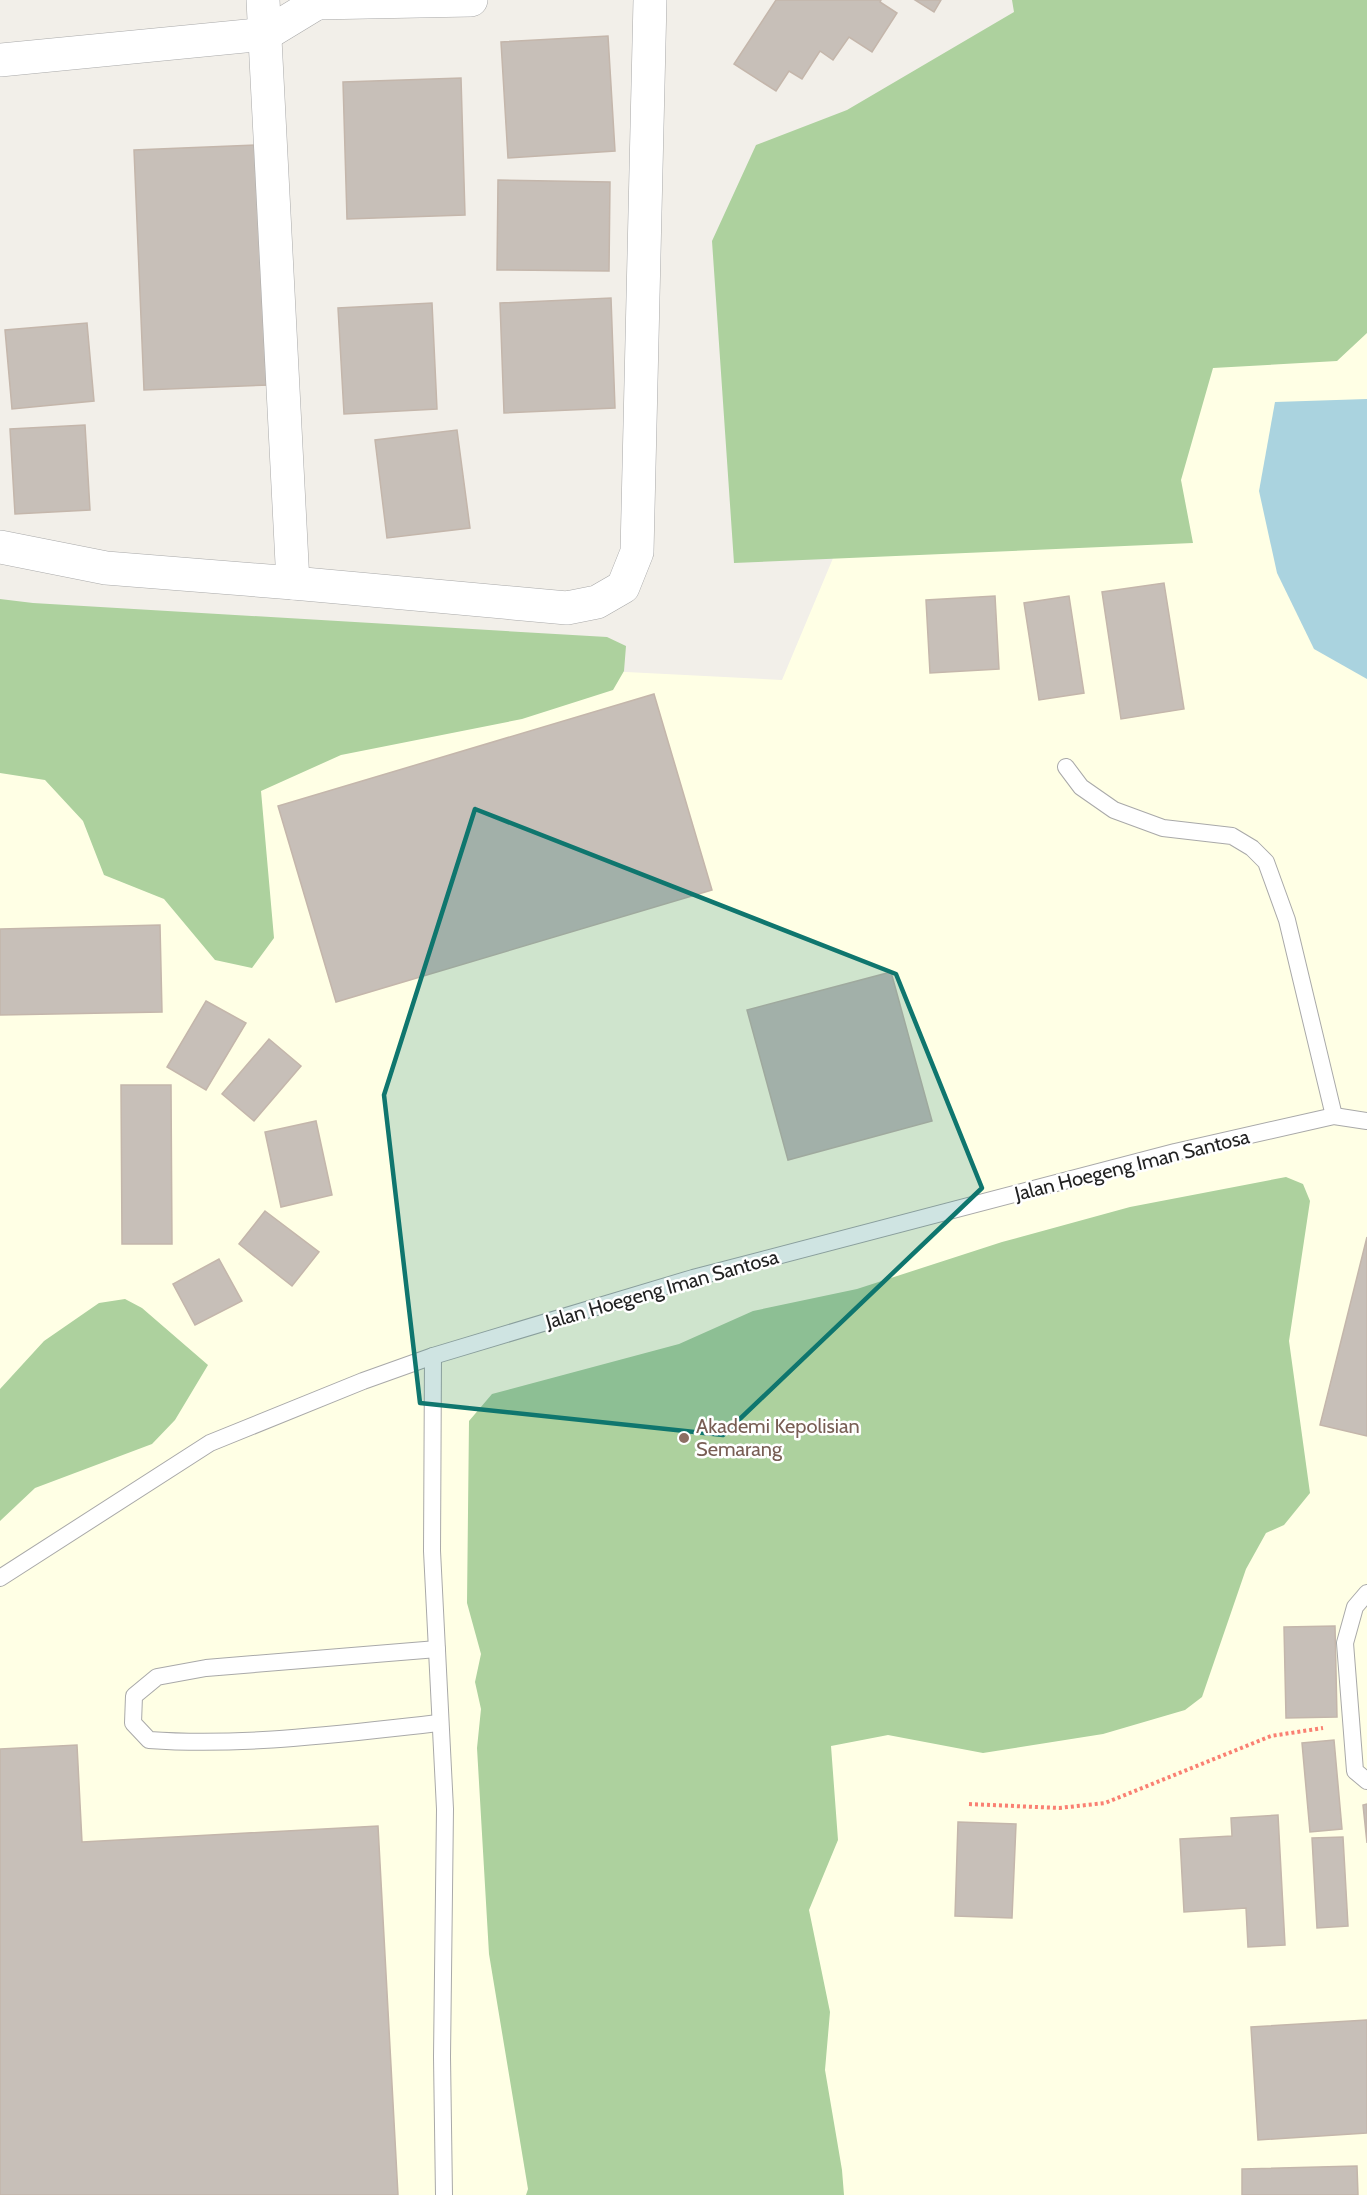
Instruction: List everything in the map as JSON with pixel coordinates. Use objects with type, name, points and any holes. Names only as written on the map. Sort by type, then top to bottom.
[{"type":"street","points":[[263,0],[293,582]]},
{"type":"street","points":[[0,60],[266,34],[313,2],[471,0]]},
{"type":"street","points":[[0,547],[106,568],[293,582],[567,608],[597,602],[623,587],[637,552],[650,0]]},
{"type":"lane","points":[[1066,767],[1081,786],[1114,810],[1163,828],[1232,836],[1252,848],[1266,862],[1287,920],[1334,1116]]},
{"type":"lane","name":"Jalan Hoegeng Iman Santosa","points":[[0,1578],[210,1443],[363,1381],[433,1356],[693,1278],[1175,1152],[1334,1116],[1367,1121]]},
{"type":"lane","points":[[433,1356],[432,1551],[445,1809],[442,2056],[444,2195]]},
{"type":"lane","points":[[1367,1593],[1355,1607],[1345,1643],[1355,1771],[1367,1781]]},
{"type":"lane","points":[[437,1649],[206,1668],[157,1677],[134,1696],[133,1723],[149,1740],[193,1743],[345,1733],[440,1723]]},
{"type":"path","points":[[969,1804],[1059,1808],[1105,1803],[1271,1736],[1317,1729],[1352,1727]]},
{"type":"highlighted area","points":[[475,809],[896,974],[982,1188],[723,1435],[420,1403],[384,1095]]},
{"type":"shaded area","name":"Akademi Kepolisian Semarang","points":[[1367,0],[1367,2195],[0,2195],[0,640],[782,680],[880,446]]},
{"type":"green space","points":[[1012,0],[1367,0],[1367,333],[1337,361],[1213,368],[1181,480],[1193,543],[734,563],[712,241],[756,145],[847,110],[1014,12]]},
{"type":"green space","points":[[0,599],[33,603],[607,637],[626,646],[624,671],[613,690],[522,719],[341,755],[261,791],[274,938],[252,968],[215,960],[164,899],[104,875],[83,821],[45,780],[0,773]]},
{"type":"green space","points":[[1286,1177],[1303,1184],[1310,1201],[1289,1341],[1310,1493],[1284,1525],[1266,1533],[1246,1569],[1202,1697],[1185,1710],[1103,1734],[983,1753],[888,1735],[831,1746],[838,1840],[809,1910],[830,2012],[825,2070],[844,2195],[526,2195],[528,2189],[489,1954],[477,1748],[481,1709],[475,1682],[481,1654],[467,1603],[469,1421],[492,1394],[679,1344],[753,1311],[857,1289],[1002,1242],[1130,1207]]},
{"type":"green space","points":[[125,1299],[142,1308],[208,1365],[175,1420],[152,1444],[35,1488],[0,1521],[0,1389],[44,1341],[99,1303]]},
{"type":"water","points":[[1367,399],[1367,679],[1314,649],[1277,573],[1259,491],[1275,402]]},
{"type":"building","points":[[776,0],[881,0],[880,2],[897,13],[872,52],[849,37],[833,60],[820,51],[802,79],[789,71],[776,91],[734,64]]},
{"type":"building","points":[[915,0],[941,0],[934,12]]},
{"type":"building","points":[[608,36],[615,151],[508,158],[501,42]]},
{"type":"building","points":[[461,78],[465,215],[347,219],[343,82]]},
{"type":"building","points":[[259,145],[269,385],[144,390],[134,150]]},
{"type":"building","points":[[498,180],[610,182],[609,271],[497,270]]},
{"type":"building","points":[[611,298],[615,408],[504,413],[500,303]]},
{"type":"building","points":[[432,303],[437,409],[344,414],[338,308]]},
{"type":"building","points":[[87,323],[94,401],[12,409],[5,330]]},
{"type":"building","points":[[85,425],[90,510],[15,514],[10,429]]},
{"type":"building","points":[[457,430],[470,528],[387,538],[375,440]]},
{"type":"building","points":[[1164,583],[1184,709],[1121,719],[1102,592]]},
{"type":"building","points":[[995,596],[999,669],[930,673],[926,600]]},
{"type":"building","points":[[1069,596],[1084,693],[1039,700],[1024,603]]},
{"type":"building","points":[[654,694],[712,890],[336,1002],[278,806]]},
{"type":"building","points":[[160,925],[162,1012],[0,1015],[0,929]]},
{"type":"building","points":[[891,972],[932,1121],[788,1160],[747,1010]]},
{"type":"building","points":[[206,1001],[246,1023],[206,1090],[167,1067]]},
{"type":"building","points":[[269,1039],[301,1066],[254,1121],[222,1094]]},
{"type":"building","points":[[121,1085],[171,1085],[172,1244],[122,1244]]},
{"type":"building","points":[[316,1121],[332,1195],[281,1207],[265,1132]]},
{"type":"building","points":[[265,1211],[319,1252],[292,1286],[239,1244]]},
{"type":"building","points":[[1367,1237],[1367,1436],[1320,1425]]},
{"type":"building","points":[[219,1259],[242,1301],[195,1325],[173,1284]]},
{"type":"building","points":[[1335,1626],[1337,1717],[1286,1718],[1284,1627]]},
{"type":"building","points":[[1334,1740],[1342,1829],[1310,1832],[1302,1743]]},
{"type":"building","points":[[77,1745],[82,1842],[378,1826],[398,2195],[0,2195],[0,1749]]},
{"type":"building","points":[[1367,1804],[1367,1843],[1363,1805]]},
{"type":"building","points":[[1278,1815],[1285,1945],[1248,1947],[1246,1908],[1184,1912],[1180,1839],[1232,1836],[1231,1818]]},
{"type":"building","points":[[958,1822],[1016,1824],[1012,1918],[955,1916]]},
{"type":"building","points":[[1343,1837],[1348,1926],[1317,1928],[1312,1838]]},
{"type":"building","points":[[1367,2020],[1367,2133],[1258,2140],[1251,2027]]},
{"type":"building","points":[[1357,2166],[1358,2195],[1242,2195],[1242,2169]]},
{"type":"place","name":"Akademi Kepolisian Semarang","points":[[684,1438]]}]
